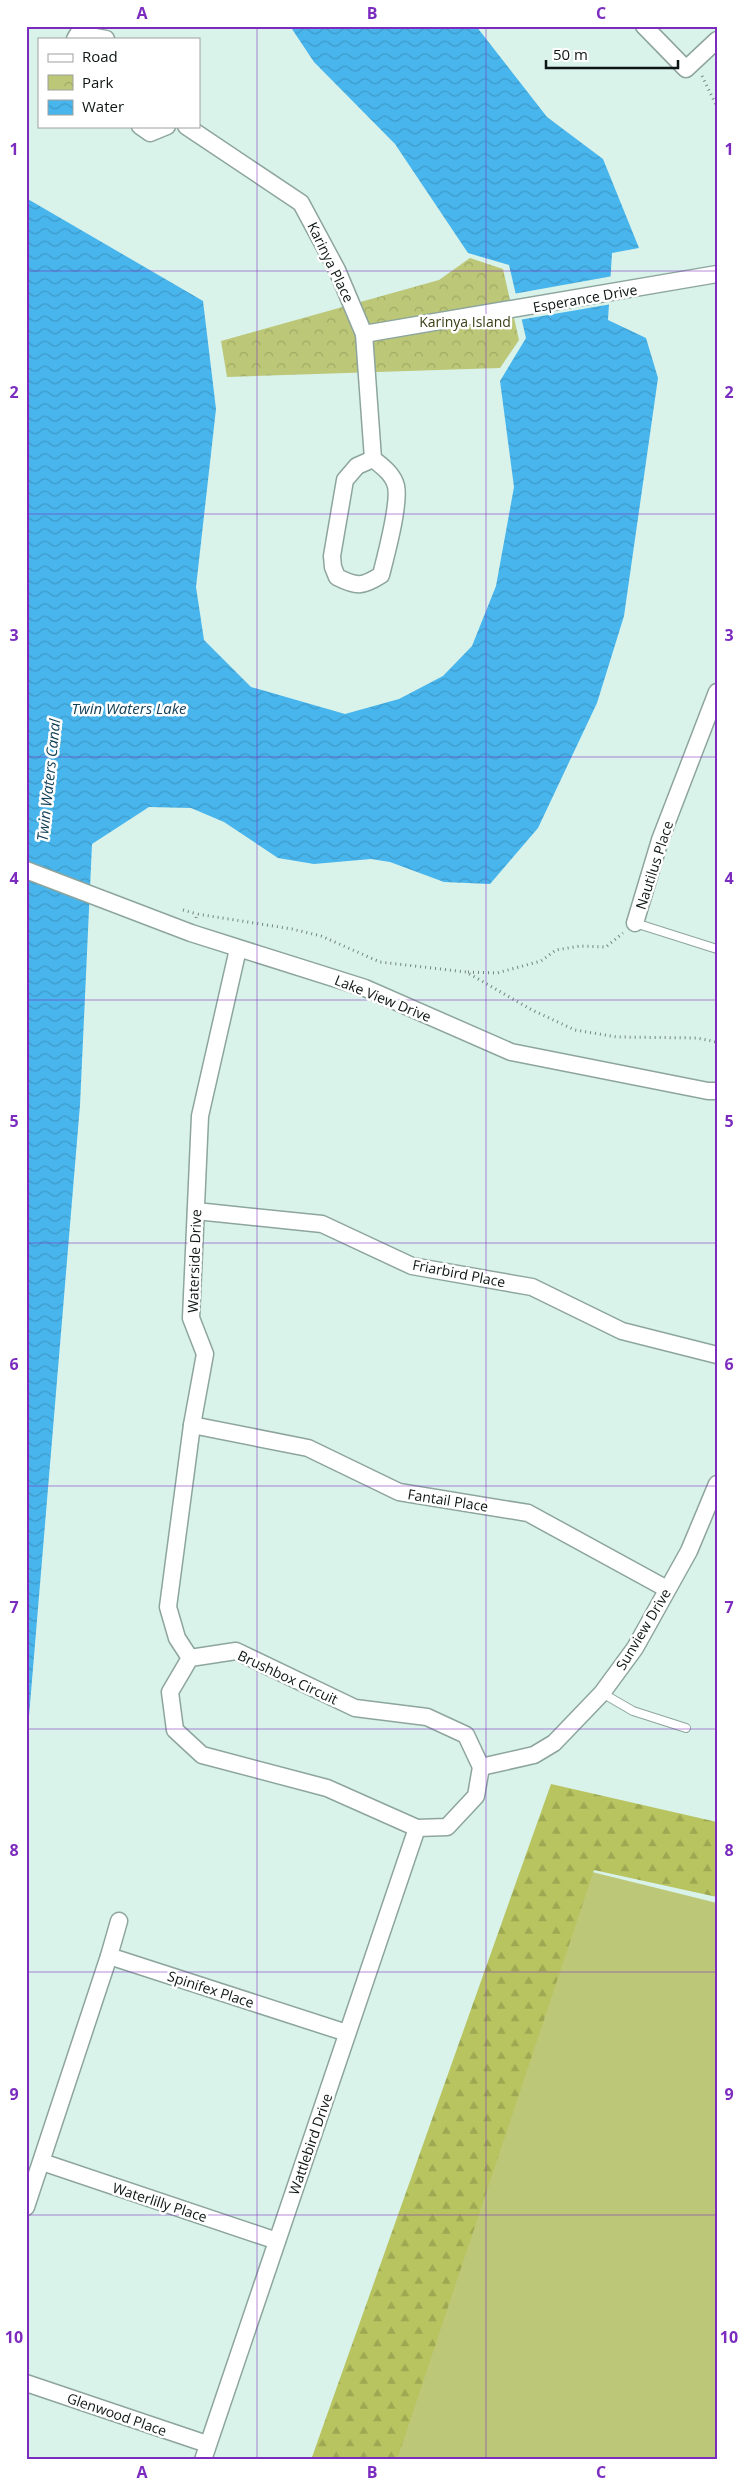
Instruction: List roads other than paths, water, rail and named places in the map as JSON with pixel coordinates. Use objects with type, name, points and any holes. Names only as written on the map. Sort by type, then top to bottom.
[{"type":"street","points":[[644,26],[686,69],[717,40]]},
{"type":"street","points":[[76,38],[78,34],[100,38]]},
{"type":"street","points":[[143,128],[150,133],[161,128]]},
{"type":"street","name":"Karinya Place","points":[[189,128],[300,203],[337,270],[364,334],[373,459]]},
{"type":"street","name":"Esperance Drive","points":[[364,334],[515,310],[717,274]]},
{"type":"street","points":[[373,459],[388,471],[396,486],[393,521],[381,575],[369,583],[354,586],[336,577],[332,567],[332,556],[345,480],[357,466],[373,459]]},
{"type":"street","name":"Nautilus Place","points":[[635,923],[660,840],[711,730],[717,692]]},
{"type":"street","name":"Lake View Drive","points":[[26,870],[138,911],[191,933],[365,988],[512,1052],[708,1091],[717,1091]]},
{"type":"street","name":"Waterside Drive","points":[[190,1658],[176,1638],[168,1607],[192,1425],[206,1354],[191,1318],[200,1116],[238,949]]},
{"type":"street","name":"Friarbird Place","points":[[196,1211],[322,1224],[412,1266],[532,1287],[622,1331],[717,1355]]},
{"type":"street","name":"Fantail Place","points":[[192,1425],[308,1448],[399,1492],[528,1513],[667,1589]]},
{"type":"street","name":"Sunview Drive","points":[[482,1767],[534,1755],[554,1743],[602,1693],[635,1648],[689,1551],[717,1484]]},
{"type":"street","name":"Brushbox Circuit","points":[[190,1658],[236,1651],[355,1708],[428,1717],[466,1735],[482,1767]]},
{"type":"street","points":[[190,1658],[170,1692],[175,1730],[202,1754],[327,1788],[417,1828],[446,1828],[476,1796],[482,1767]]},
{"type":"street","name":"Wattlebird Drive","points":[[205,2452],[417,1828]]},
{"type":"street","points":[[26,2207],[119,1921]]},
{"type":"street","name":"Spinifex Place","points":[[109,1956],[347,2033]]},
{"type":"street","name":"Waterlilly Place","points":[[42,2162],[277,2241]]},
{"type":"street","name":"Glenwood Place","points":[[26,2383],[205,2452]]},
{"type":"lane","name":"Nautilus Place","points":[[635,923],[717,948]]},
{"type":"lane","points":[[602,1693],[633,1711],[686,1728]]},
{"type":"water","name":"Twin Waters Lake","points":[[290,26],[476,26],[547,117],[603,159],[639,248],[612,253],[608,320],[646,338],[658,378],[624,616],[597,703],[538,828],[490,884],[444,882],[390,862],[371,859],[314,864],[278,858],[224,822],[191,808],[149,807],[92,844],[80,1105],[26,1752],[26,198],[203,301],[216,409],[196,587],[204,640],[251,687],[345,714],[399,699],[443,676],[472,646],[496,586],[514,487],[500,381],[526,338],[509,265],[468,253],[395,144],[314,62]]},
{"type":"park label","name":"Karinya Island","points":[[465,321]]},
{"type":"water label","name":"Twin Waters Canal","points":[[48,780]]}]
